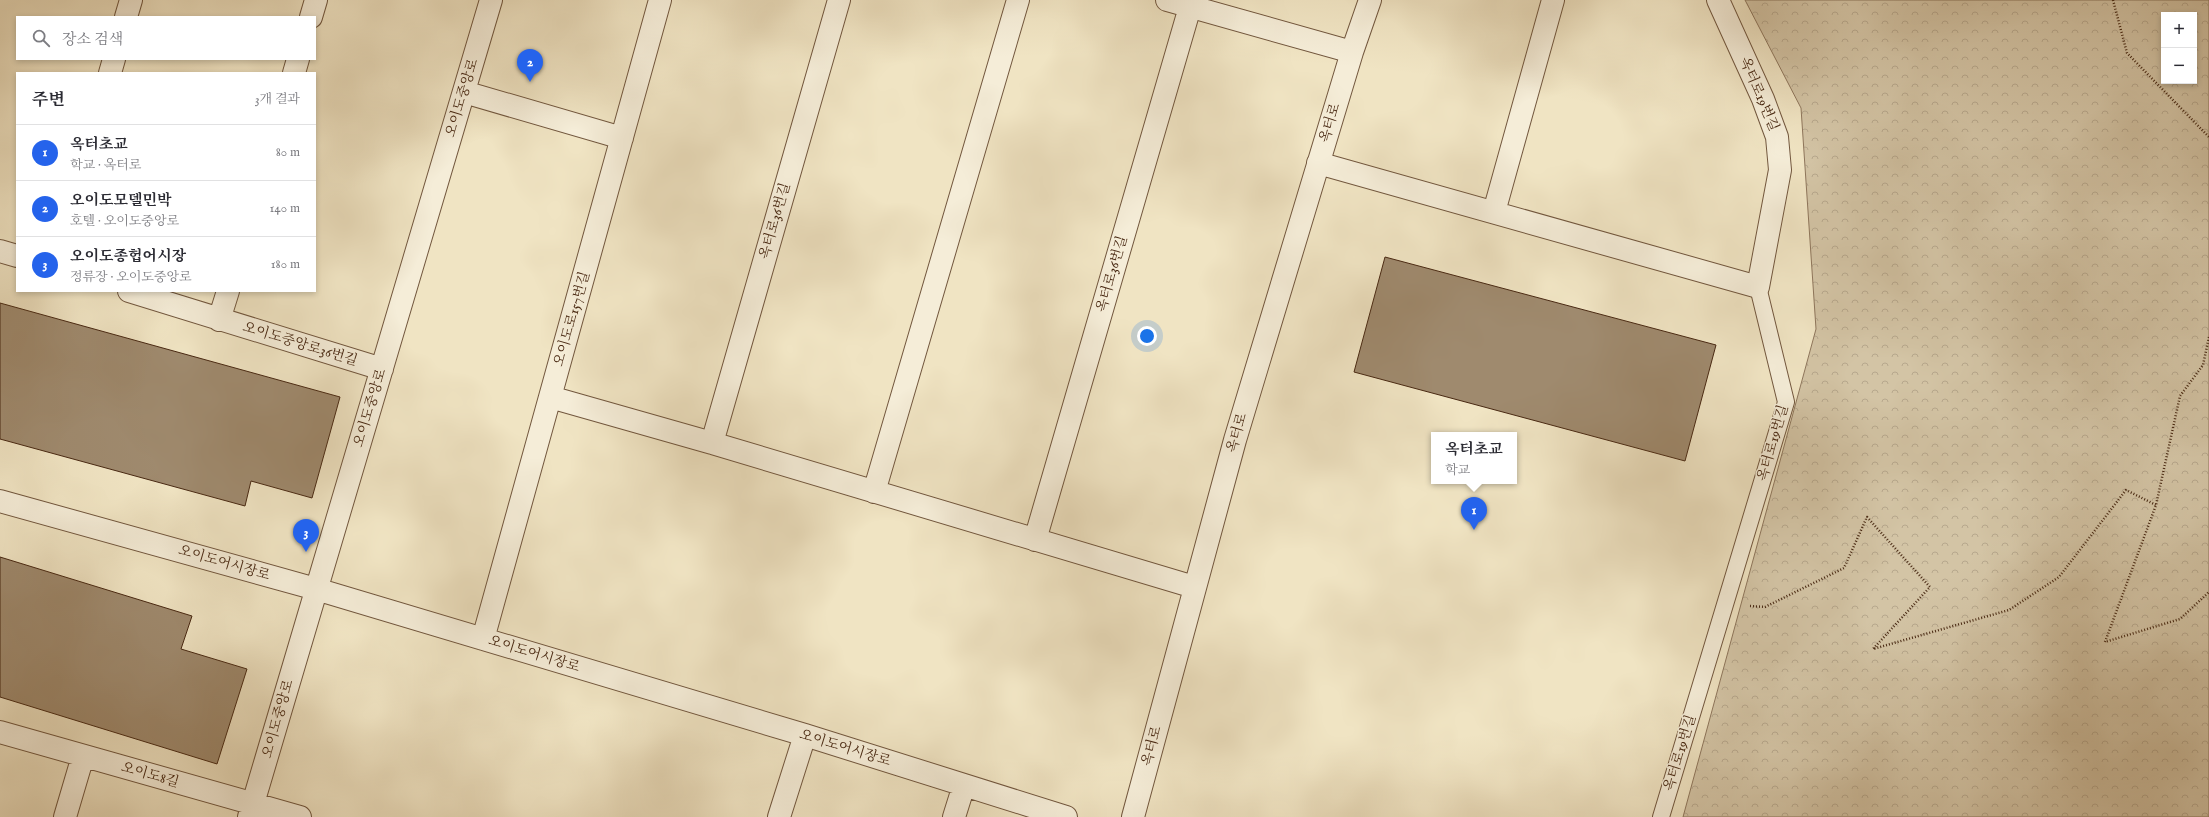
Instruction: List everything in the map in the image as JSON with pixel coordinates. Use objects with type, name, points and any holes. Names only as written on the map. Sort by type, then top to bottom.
[{"type":"street","points":[[126,16],[131,0]]},
{"type":"street","points":[[311,16],[316,0]]},
{"type":"street","name":"오이도중앙로","points":[[251,810],[491,0]]},
{"type":"street","name":"오이도로157번길","points":[[483,639],[660,0]]},
{"type":"street","name":"옥터로36번길","points":[[712,443],[839,0]]},
{"type":"street","points":[[874,492],[1018,0]]},
{"type":"street","points":[[1167,0],[1352,52]]},
{"type":"street","name":"옥터로","points":[[1133,817],[1235,440],[1352,52],[1370,0]]},
{"type":"street","points":[[1494,212],[1553,0]]},
{"type":"street","name":"옥터로19번길","points":[[1718,0],[1763,99],[1777,138],[1780,170],[1758,287]]},
{"type":"street","name":"옥터로36번길","points":[[1035,540],[1190,7]]},
{"type":"street","points":[[110,72],[114,60]]},
{"type":"street","points":[[294,72],[298,60]]},
{"type":"street","points":[[464,92],[622,138]]},
{"type":"street","points":[[1318,163],[1758,287]]},
{"type":"street","points":[[0,251],[16,256]]},
{"type":"street","name":"오이도중앙로36번길","points":[[131,292],[382,369]]},
{"type":"street","points":[[219,320],[228,292]]},
{"type":"street","points":[[550,397],[712,443],[1194,588]]},
{"type":"street","name":"오이도어시장로","points":[[0,501],[316,589],[805,735],[1066,817]]},
{"type":"street","name":"오이도8길","points":[[0,732],[83,756],[251,810],[300,817]]},
{"type":"street","points":[[779,817],[805,735]]},
{"type":"street","points":[[65,817],[83,756]]},
{"type":"street","points":[[954,817],[964,785]]},
{"type":"lane","name":"옥터로19번길","points":[[1661,817],[1786,402],[1758,287]]},
{"type":"path","points":[[2113,0],[2127,53],[2209,137]]},
{"type":"path","points":[[2209,337],[2203,365],[2180,396],[2156,506],[2105,642],[2180,619],[2209,592]]},
{"type":"path","points":[[1725,604],[1765,607],[1844,568],[1867,518],[1930,587],[1873,649],[2010,610],[2059,576],[2126,490],[2156,506]]},
{"type":"green space","points":[[1745,0],[2209,0],[2209,817],[1683,817],[1816,329],[1801,108]]},
{"type":"building","points":[[1385,257],[1716,345],[1685,461],[1354,372]]},
{"type":"building","points":[[0,303],[340,397],[312,498],[251,481],[245,506],[0,439]]},
{"type":"building","points":[[0,557],[192,616],[181,649],[247,669],[217,764],[0,697]]},
{"type":"place","name":"오이도모델민박","points":[[530,82]]},
{"type":"place","name":"옥터초교","points":[[1474,530]]},
{"type":"place","name":"오이도종헙어시장","points":[[306,552]]}]
